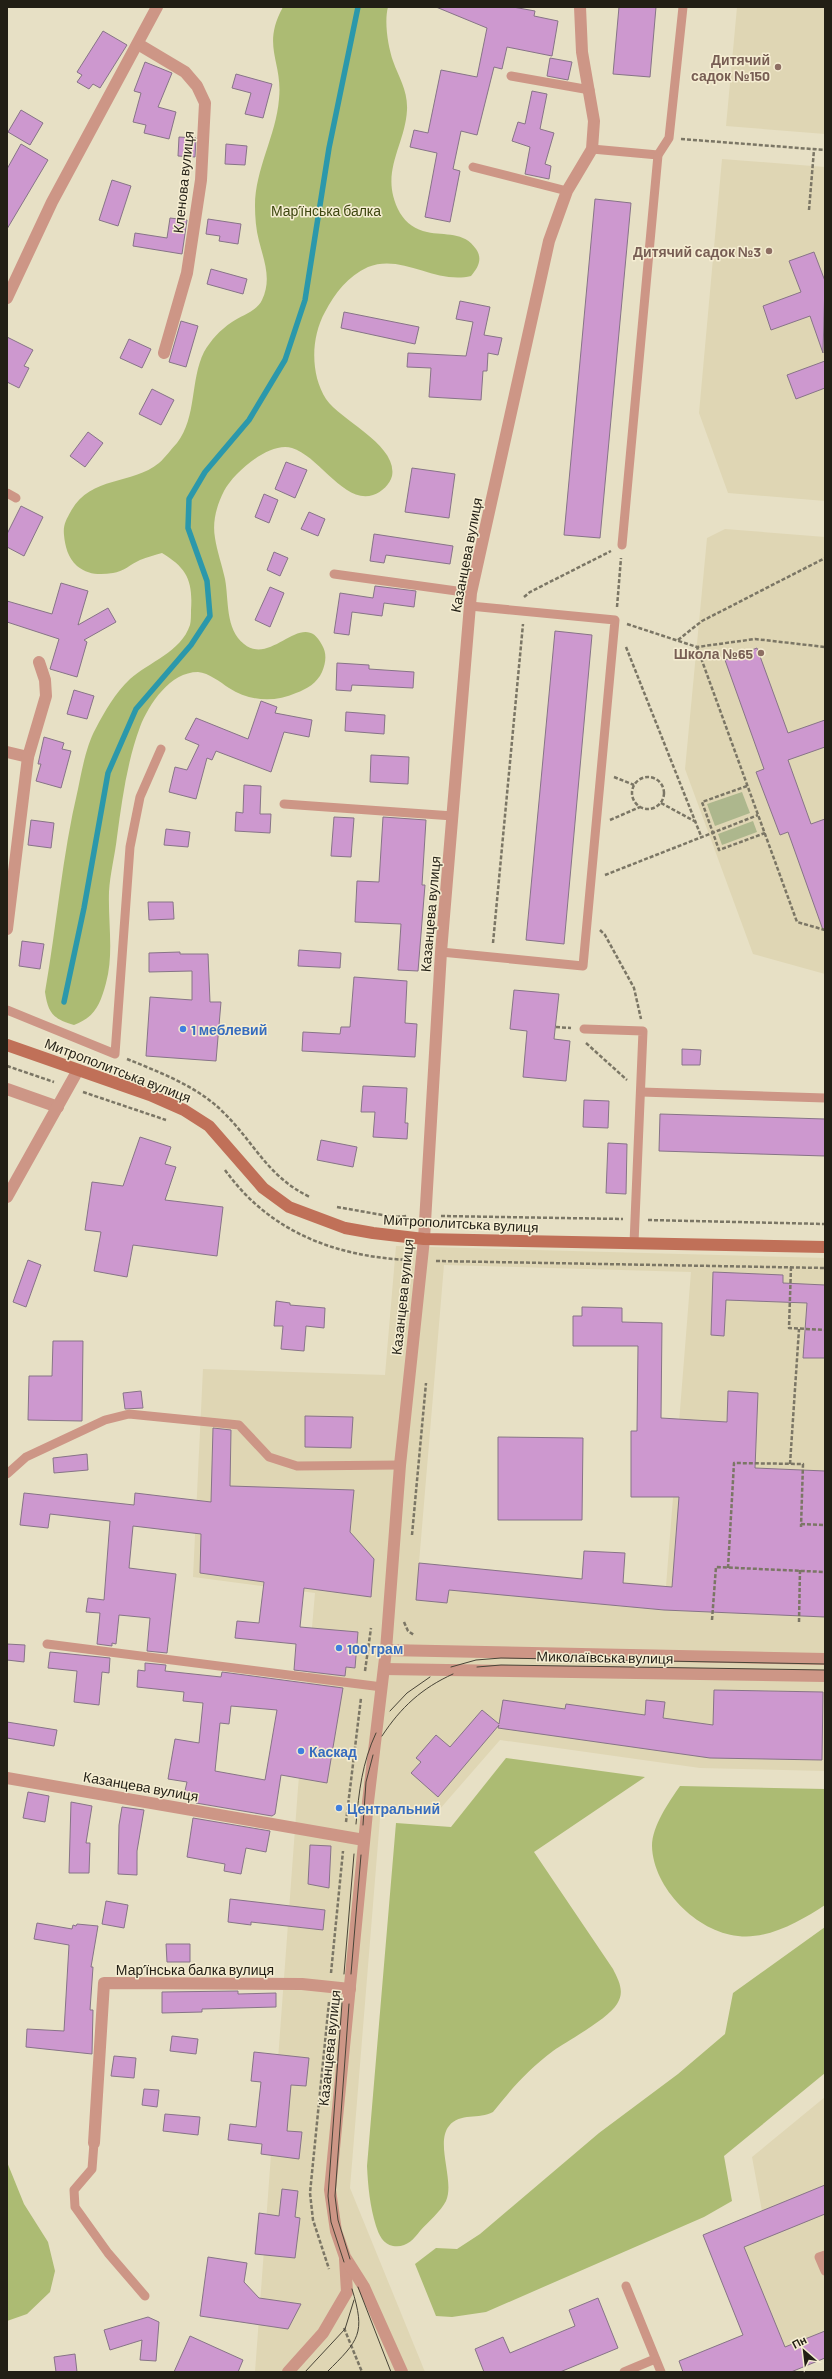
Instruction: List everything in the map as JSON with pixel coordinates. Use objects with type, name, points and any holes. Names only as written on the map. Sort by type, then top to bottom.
[{"type":"main road","name":"Митрополитська вулиця","points":[[7,1045],[184,1110],[209,1126],[263,1188],[289,1207],[345,1228],[373,1234],[424,1239],[825,1247]]},
{"type":"street","points":[[7,298],[52,202],[158,7]]},
{"type":"street","name":"Казанцева вулиця","points":[[402,2372],[364,2287],[345,2257],[336,2231],[330,2190],[364,1840],[386,1650],[400,1465],[424,1239],[440,952],[453,816],[471,593],[549,241],[567,191],[592,149],[594,122],[590,90],[582,52],[580,7]]},
{"type":"street","name":"Кленова вулиця","points":[[138,44],[185,72],[197,86],[205,103],[201,180],[187,272],[164,353]]},
{"type":"street","points":[[7,929],[28,757],[46,696],[45,680],[39,662]]},
{"type":"street","points":[[7,752],[28,757]]},
{"type":"street","points":[[7,1197],[78,1070]]},
{"type":"street","points":[[7,1089],[58,1106]]},
{"type":"street","name":"Миколаївська вулиця","points":[[386,1650],[825,1659]]},
{"type":"street","name":"Миколаївська вулиця","points":[[384,1669],[825,1676]]},
{"type":"street","name":"Казанцева вулиця","points":[[7,1778],[364,1840]]},
{"type":"street","name":"Мар’їнська балка вулиця","points":[[94,2143],[104,1983],[302,1984],[350,1989]]},
{"type":"street","name":"Казанцева вулиця","points":[[345,2257],[347,2292]]},
{"type":"street","points":[[288,2372],[323,2333],[347,2292],[364,2287]]},
{"type":"lane","points":[[622,545],[658,155],[669,138],[684,7]]},
{"type":"lane","points":[[511,76],[590,90]]},
{"type":"lane","points":[[592,149],[658,155]]},
{"type":"lane","points":[[473,167],[567,191]]},
{"type":"lane","points":[[7,493],[16,498]]},
{"type":"lane","points":[[334,574],[471,593]]},
{"type":"lane","points":[[440,952],[583,966],[615,620],[470,606]]},
{"type":"lane","points":[[7,1010],[115,1054],[130,846],[140,797],[161,749]]},
{"type":"lane","points":[[284,804],[453,816]]},
{"type":"lane","points":[[579,1031],[643,1031],[637,1219],[634,1243]]},
{"type":"lane","points":[[641,1092],[825,1098]]},
{"type":"lane","points":[[7,1474],[26,1457],[105,1420],[129,1414],[239,1425],[269,1457],[297,1466],[400,1465]]},
{"type":"lane","points":[[47,1644],[382,1687]]},
{"type":"lane","points":[[94,2143],[92,2169],[74,2190],[75,2207],[108,2253],[145,2296]]},
{"type":"lane","points":[[825,2255],[819,2257],[825,2271]]},
{"type":"lane","points":[[626,2286],[661,2372]]},
{"type":"lane","points":[[624,2372],[656,2359]]},
{"type":"path","points":[[669,138],[825,150]]},
{"type":"path","points":[[809,210],[814,150]]},
{"type":"path","points":[[511,610],[530,592],[622,545]]},
{"type":"path","points":[[622,545],[615,620],[701,836]]},
{"type":"path","points":[[677,641],[702,621],[825,558]]},
{"type":"path","points":[[492,957],[524,611]]},
{"type":"path","points":[[615,620],[697,647],[755,639],[825,647]]},
{"type":"path","points":[[697,647],[797,922],[825,930]]},
{"type":"path","points":[[601,772],[634,785]]},
{"type":"path","points":[[596,826],[640,807],[651,809],[661,803],[665,792],[660,781],[655,778],[643,778],[634,785],[632,795],[640,807]]},
{"type":"path","points":[[747,786],[702,802],[719,850],[765,833]]},
{"type":"path","points":[[661,803],[696,822]]},
{"type":"path","points":[[591,881],[712,831],[758,815]]},
{"type":"path","points":[[588,920],[605,935],[634,988],[643,1031]]},
{"type":"path","points":[[570,1028],[579,1031]]},
{"type":"path","points":[[581,1038],[641,1092]]},
{"type":"path","points":[[115,1054],[156,1071],[199,1093],[221,1110],[279,1178],[316,1200]]},
{"type":"path","points":[[7,1066],[169,1121]]},
{"type":"path","points":[[222,1165],[251,1201],[278,1223],[308,1239],[363,1255],[405,1260],[437,1261],[825,1268]]},
{"type":"path","points":[[330,1206],[394,1217],[407,1216]]},
{"type":"path","points":[[441,1216],[825,1224]]},
{"type":"path","points":[[404,1267],[405,1260]]},
{"type":"path","points":[[436,1269],[437,1261]]},
{"type":"path","points":[[791,1267],[788,1328],[825,1330]]},
{"type":"path","points":[[790,1464],[799,1329]]},
{"type":"path","points":[[411,1543],[426,1378]]},
{"type":"path","points":[[728,1568],[734,1463],[803,1464],[801,1526],[825,1525]]},
{"type":"path","points":[[712,1620],[716,1567],[825,1572]]},
{"type":"path","points":[[799,1622],[800,1570]]},
{"type":"path","points":[[404,1620],[408,1631],[419,1637]]},
{"type":"path","points":[[331,2274],[313,2220],[310,2193],[352,1758],[371,1626]]},
{"type":"path","points":[[337,2310],[362,2372]]},
{"type":"shaded area","name":"Дитячий садок №150","points":[[737,7],[825,7],[825,134],[726,126]]},
{"type":"shaded area","name":"Дитячий садок №3","points":[[722,159],[825,167],[825,501],[728,493],[699,413]]},
{"type":"shaded area","name":"Школа №65","points":[[725,529],[825,537],[825,974],[753,954],[685,769],[707,538]]},
{"type":"shaded area","name":"Центральний","points":[[396,1246],[825,1258],[825,1771],[700,1768],[500,1740],[439,1810],[381,1806],[350,2188],[425,2372],[255,2372],[298,1788],[315,1593],[193,1577],[203,1369],[385,1375]],"holes":[[[444,1265],[691,1272],[666,1586],[419,1563]]]},
{"type":"shaded area","points":[[825,2097],[825,2358],[791,2372],[758,2372],[703,2235],[762,2211],[752,2157]]},
{"type":"green space","name":"Мар’їнська балка","points":[[283,7],[388,7],[387,34],[393,61],[405,91],[407,103],[405,123],[394,160],[392,173],[394,199],[402,217],[415,228],[427,232],[454,235],[466,239],[476,249],[479,256],[479,263],[471,276],[458,278],[394,264],[381,264],[368,267],[348,280],[329,305],[320,322],[314,356],[317,378],[321,389],[326,399],[333,407],[367,434],[386,454],[392,465],[392,476],[382,490],[373,495],[363,496],[352,493],[342,487],[302,453],[292,448],[283,447],[263,454],[244,467],[229,483],[224,491],[216,513],[214,532],[225,579],[229,614],[238,638],[244,644],[255,649],[265,649],[296,634],[306,632],[314,635],[324,648],[324,665],[320,676],[311,685],[288,696],[279,698],[262,699],[245,696],[210,676],[198,672],[188,673],[178,677],[155,699],[144,718],[135,740],[123,795],[109,892],[110,961],[106,983],[96,1009],[87,1018],[74,1025],[61,1020],[53,1014],[48,1005],[45,992],[72,814],[85,758],[96,728],[115,696],[130,679],[164,656],[180,642],[186,634],[191,618],[191,591],[187,576],[183,570],[162,553],[140,560],[124,570],[117,572],[94,574],[81,569],[71,559],[66,548],[64,539],[64,525],[71,511],[79,500],[89,492],[100,486],[137,475],[148,470],[159,463],[166,456],[177,443],[188,422],[197,374],[204,352],[213,339],[224,328],[236,319],[253,310],[262,300],[265,292],[267,277],[256,228],[256,192],[258,179],[277,113],[279,86],[273,44],[277,21]]},
{"type":"green space","points":[[742,792],[750,813],[715,826],[707,804]]},
{"type":"green space","points":[[753,821],[757,832],[722,845],[718,834]]},
{"type":"green space","points":[[506,1758],[645,1777],[534,1852],[613,1969],[619,1982],[621,1995],[613,2010],[606,2016],[536,2064],[493,2112],[482,2116],[459,2119],[449,2126],[445,2133],[444,2142],[448,2183],[446,2201],[438,2213],[412,2240],[402,2246],[393,2246],[384,2241],[376,2226],[372,2211],[367,2166],[396,1823],[451,1827]]},
{"type":"green space","points":[[680,1786],[825,1789],[825,1905],[795,1923],[783,1928],[760,1935],[749,1936],[738,1936],[723,1933],[707,1926],[693,1917],[669,1892],[660,1877],[654,1862],[652,1846],[658,1822]]},
{"type":"green space","points":[[825,1927],[825,2073],[724,2156],[732,2201],[704,2217],[486,2312],[452,2317],[436,2316],[415,2264],[436,2248],[457,2249],[480,2234],[599,2133],[678,2074],[725,2034],[733,1993]]},
{"type":"green space","points":[[7,2162],[24,2204],[48,2242],[55,2271],[50,2292],[27,2314],[7,2321]]},
{"type":"building","points":[[436,7],[513,7],[535,11],[534,16],[558,21],[552,56],[507,47],[502,69],[494,67],[477,135],[461,131],[453,169],[460,171],[450,222],[425,217],[437,153],[410,147],[414,130],[428,133],[441,70],[477,77],[487,28]]},
{"type":"building","points":[[619,7],[656,7],[650,77],[613,74]]},
{"type":"building","points":[[103,31],[127,45],[100,88],[93,84],[89,89],[77,82],[82,75],[77,72]]},
{"type":"building","points":[[550,58],[572,62],[568,80],[547,76]]},
{"type":"building","points":[[145,62],[172,73],[158,107],[176,112],[169,139],[144,133],[146,125],[133,122],[141,93],[134,91]]},
{"type":"building","points":[[236,74],[272,84],[263,118],[245,114],[251,93],[232,88]]},
{"type":"building","points":[[532,91],[547,94],[540,129],[554,133],[545,164],[551,166],[549,179],[525,174],[530,147],[512,141],[518,122],[525,124]]},
{"type":"building","points":[[21,110],[43,123],[30,145],[8,132]]},
{"type":"building","points":[[179,137],[196,138],[195,157],[178,156]]},
{"type":"building","points":[[21,144],[48,160],[7,229],[7,169]]},
{"type":"building","points":[[226,144],[247,146],[245,165],[225,164]]},
{"type":"building","points":[[112,180],[131,186],[118,226],[99,220]]},
{"type":"building","points":[[595,199],[631,203],[600,538],[564,535]]},
{"type":"building","points":[[170,218],[187,220],[182,254],[133,246],[135,233],[167,238]]},
{"type":"building","points":[[208,219],[241,224],[238,244],[219,241],[220,236],[206,234]]},
{"type":"building","points":[[814,252],[825,281],[823,353],[810,316],[771,330],[763,306],[801,292],[789,261]]},
{"type":"building","points":[[211,269],[247,279],[243,294],[207,284]]},
{"type":"building","points":[[460,301],[490,307],[484,335],[502,338],[498,355],[488,353],[487,371],[483,371],[481,400],[429,397],[431,368],[407,367],[408,353],[466,356],[473,322],[456,319]]},
{"type":"building","points":[[344,312],[419,327],[415,344],[341,328]]},
{"type":"building","points":[[181,321],[198,326],[186,367],[169,362]]},
{"type":"building","points":[[7,337],[33,350],[24,366],[29,368],[19,388],[7,382]]},
{"type":"building","points":[[129,339],[151,349],[142,368],[120,358]]},
{"type":"building","points":[[825,361],[825,388],[796,399],[787,375]]},
{"type":"building","points":[[152,389],[174,400],[161,425],[139,414]]},
{"type":"building","points":[[88,432],[103,443],[85,467],[70,456]]},
{"type":"building","points":[[286,462],[307,470],[295,498],[275,489]]},
{"type":"building","points":[[412,468],[455,474],[449,518],[405,512]]},
{"type":"building","points":[[264,494],[278,500],[269,523],[255,517]]},
{"type":"building","points":[[21,506],[43,517],[24,556],[7,547],[7,534]]},
{"type":"building","points":[[309,512],[325,519],[318,536],[301,529]]},
{"type":"building","points":[[374,534],[453,546],[450,564],[386,555],[384,563],[370,561]]},
{"type":"building","points":[[274,552],[288,558],[280,576],[267,570]]},
{"type":"building","points":[[61,583],[88,591],[78,625],[108,608],[116,622],[84,640],[87,642],[77,677],[50,669],[59,639],[7,622],[7,601],[52,614]]},
{"type":"building","points":[[375,586],[416,591],[414,607],[384,603],[382,616],[352,612],[349,635],[334,633],[340,593],[373,598]]},
{"type":"building","points":[[270,587],[284,593],[270,627],[255,620]]},
{"type":"building","points":[[555,631],[592,635],[564,944],[526,940]]},
{"type":"building","points":[[757,648],[788,733],[825,720],[825,747],[788,760],[811,824],[825,819],[825,930],[823,930],[788,832],[780,835],[756,772],[764,769],[725,660]]},
{"type":"building","points":[[337,663],[369,665],[369,669],[414,672],[413,688],[352,685],[351,691],[336,690]]},
{"type":"building","points":[[74,690],[94,696],[87,719],[67,714]]},
{"type":"building","points":[[261,701],[277,707],[275,713],[312,720],[309,737],[284,732],[271,772],[216,751],[212,760],[207,758],[196,799],[169,792],[175,767],[187,770],[199,745],[185,739],[196,718],[248,739]]},
{"type":"building","points":[[346,712],[385,715],[384,734],[345,731]]},
{"type":"building","points":[[44,737],[64,743],[62,749],[71,751],[61,788],[36,781],[41,764],[38,764]]},
{"type":"building","points":[[371,755],[409,757],[408,784],[370,782]]},
{"type":"building","points":[[244,785],[261,786],[260,814],[271,814],[270,833],[235,831],[236,812],[243,813]]},
{"type":"building","points":[[334,817],[354,818],[351,857],[331,856]]},
{"type":"building","points":[[383,817],[426,820],[422,885],[425,885],[418,971],[398,970],[401,924],[355,922],[357,881],[379,882]]},
{"type":"building","points":[[31,820],[54,823],[51,848],[28,845]]},
{"type":"building","points":[[166,829],[190,832],[188,847],[164,845]]},
{"type":"building","points":[[148,902],[173,902],[174,919],[149,920]]},
{"type":"building","points":[[22,941],[44,944],[40,969],[19,966]]},
{"type":"building","points":[[299,950],[341,953],[340,968],[298,966]]},
{"type":"building","points":[[180,952],[180,954],[208,954],[210,1002],[221,1002],[216,1061],[146,1056],[150,997],[192,1000],[192,971],[149,972],[149,953]]},
{"type":"building","points":[[354,977],[407,981],[405,1023],[417,1024],[415,1057],[302,1051],[303,1032],[340,1034],[341,1027],[350,1027]]},
{"type":"building","points":[[514,990],[559,994],[554,1039],[570,1041],[566,1081],[523,1077],[527,1031],[510,1029]]},
{"type":"building","points":[[682,1049],[701,1050],[700,1065],[682,1065]]},
{"type":"building","points":[[363,1086],[407,1088],[405,1123],[408,1123],[407,1139],[373,1137],[375,1112],[361,1112]]},
{"type":"building","points":[[584,1100],[609,1101],[608,1128],[583,1127]]},
{"type":"building","points":[[660,1114],[825,1119],[825,1156],[659,1151]]},
{"type":"building","points":[[140,1137],[171,1147],[165,1164],[176,1167],[165,1200],[223,1207],[217,1256],[133,1245],[127,1277],[94,1271],[101,1232],[85,1230],[92,1182],[123,1186]]},
{"type":"building","points":[[321,1140],[357,1147],[353,1167],[317,1160]]},
{"type":"building","points":[[608,1143],[627,1144],[626,1194],[606,1193]]},
{"type":"building","points":[[28,1260],[41,1265],[26,1307],[13,1302]]},
{"type":"building","points":[[713,1272],[783,1275],[783,1283],[825,1285],[825,1358],[803,1358],[807,1303],[726,1300],[724,1336],[711,1335]]},
{"type":"building","points":[[276,1301],[290,1303],[290,1305],[325,1308],[324,1328],[306,1326],[304,1351],[281,1349],[283,1326],[274,1326]]},
{"type":"building","points":[[582,1307],[622,1308],[622,1322],[662,1323],[661,1418],[727,1422],[728,1391],[758,1393],[755,1468],[825,1471],[825,1617],[664,1610],[449,1590],[447,1603],[416,1600],[419,1563],[582,1579],[584,1551],[625,1553],[623,1583],[672,1587],[679,1497],[631,1497],[631,1431],[637,1431],[638,1346],[573,1346],[573,1316],[582,1316]]},
{"type":"building","points":[[53,1341],[83,1341],[82,1421],[28,1420],[29,1376],[52,1376]]},
{"type":"building","points":[[141,1391],[143,1408],[125,1409],[123,1393]]},
{"type":"building","points":[[305,1416],[353,1417],[351,1448],[305,1447]]},
{"type":"building","points":[[213,1428],[231,1430],[230,1486],[354,1490],[350,1532],[374,1559],[371,1597],[304,1588],[300,1627],[358,1632],[355,1668],[346,1667],[345,1676],[294,1670],[296,1644],[235,1638],[237,1621],[259,1623],[264,1582],[200,1573],[201,1534],[133,1526],[129,1568],[176,1574],[167,1653],[147,1651],[150,1618],[119,1615],[116,1644],[112,1643],[112,1646],[97,1644],[100,1613],[86,1612],[88,1598],[104,1600],[110,1521],[50,1514],[48,1528],[20,1525],[24,1493],[134,1505],[135,1493],[211,1502]]},
{"type":"building","points":[[498,1437],[583,1438],[582,1520],[498,1520]]},
{"type":"building","points":[[87,1454],[88,1470],[54,1473],[53,1458]]},
{"type":"building","points":[[7,1644],[25,1645],[24,1662],[7,1660]]},
{"type":"building","points":[[50,1652],[110,1658],[109,1673],[102,1672],[99,1705],[74,1702],[77,1671],[48,1668]]},
{"type":"building","points":[[145,1663],[166,1665],[165,1671],[221,1677],[222,1672],[343,1688],[327,1783],[281,1775],[275,1814],[272,1816],[196,1803],[197,1797],[184,1795],[187,1782],[168,1779],[175,1739],[199,1743],[203,1703],[183,1701],[184,1692],[137,1687],[138,1670],[145,1671]],"holes":[[[231,1706],[277,1710],[265,1780],[215,1771],[220,1723],[229,1724]]]},
{"type":"building","points":[[714,1690],[823,1692],[822,1760],[710,1758],[498,1728],[499,1725],[438,1797],[411,1773],[421,1762],[416,1758],[436,1735],[450,1747],[482,1710],[499,1724],[503,1700],[565,1709],[566,1704],[645,1715],[646,1700],[665,1702],[663,1718],[713,1725]]},
{"type":"building","points":[[7,1722],[57,1730],[54,1746],[7,1738]]},
{"type":"building","points":[[28,1792],[49,1796],[45,1822],[23,1818]]},
{"type":"building","points":[[71,1802],[92,1806],[86,1843],[90,1843],[89,1873],[69,1873]]},
{"type":"building","points":[[122,1807],[144,1810],[137,1851],[137,1875],[118,1874],[119,1825]]},
{"type":"building","points":[[193,1818],[270,1831],[266,1852],[246,1848],[241,1874],[224,1871],[225,1864],[187,1857]]},
{"type":"building","points":[[310,1845],[331,1846],[329,1888],[308,1884]]},
{"type":"building","points":[[230,1899],[325,1910],[323,1930],[251,1922],[251,1925],[228,1922]]},
{"type":"building","points":[[106,1901],[128,1905],[124,1928],[102,1924]]},
{"type":"building","points":[[37,1923],[72,1929],[73,1925],[76,1926],[77,1924],[98,1926],[91,1967],[93,1967],[90,2010],[93,2010],[92,2054],[26,2047],[27,2029],[64,2031],[69,1945],[34,1939]]},
{"type":"building","points":[[166,1944],[190,1944],[190,1962],[167,1962]]},
{"type":"building","points":[[238,1991],[238,1994],[276,1993],[276,2007],[202,2009],[202,2012],[162,2013],[162,1992]]},
{"type":"building","points":[[172,2036],[198,2039],[196,2054],[170,2051]]},
{"type":"building","points":[[254,2052],[309,2058],[306,2086],[291,2085],[287,2131],[302,2132],[299,2159],[261,2154],[262,2144],[228,2140],[230,2124],[256,2127],[261,2082],[251,2081]]},
{"type":"building","points":[[114,2056],[136,2058],[134,2078],[111,2076]]},
{"type":"building","points":[[144,2089],[159,2090],[157,2107],[142,2105]]},
{"type":"building","points":[[165,2114],[200,2117],[198,2135],[163,2131]]},
{"type":"building","points":[[825,2185],[825,2214],[744,2247],[785,2347],[825,2331],[825,2358],[791,2372],[683,2372],[679,2361],[743,2335],[703,2235]]},
{"type":"building","points":[[282,2189],[298,2191],[295,2217],[300,2218],[295,2258],[255,2254],[259,2213],[279,2216]]},
{"type":"building","points":[[208,2257],[247,2263],[244,2282],[259,2298],[301,2304],[288,2329],[200,2316]]},
{"type":"building","points":[[598,2298],[618,2348],[560,2372],[484,2372],[475,2349],[503,2337],[510,2353],[575,2326],[569,2310]]},
{"type":"building","points":[[148,2317],[159,2322],[156,2361],[140,2360],[142,2340],[110,2350],[104,2330]]},
{"type":"building","points":[[190,2336],[243,2360],[238,2372],[174,2372]]},
{"type":"building","points":[[75,2354],[77,2372],[56,2372],[54,2357]]},
{"type":"waterway","points":[[64,1002],[84,908],[108,773],[136,709],[191,645],[210,616],[207,581],[188,528],[189,499],[205,472],[249,420],[285,360],[305,300],[329,148],[358,7]]},
{"type":"tram line","points":[[451,1667],[476,1660],[501,1658],[825,1664]]},
{"type":"tram line","points":[[477,1667],[501,1665],[825,1670]]},
{"type":"tram line","points":[[382,1736],[397,1716],[413,1699],[442,1679],[453,1674]]},
{"type":"tram line","points":[[390,1711],[407,1693],[430,1677]]},
{"type":"tram line","points":[[356,1824],[364,1766],[376,1733]]},
{"type":"tram line","points":[[363,1825],[366,1782],[373,1755]]},
{"type":"tram line","points":[[344,1974],[354,1854]]},
{"type":"tram line","points":[[351,1974],[361,1855]]},
{"type":"tram line","points":[[342,2003],[328,2196],[331,2222],[344,2262]]},
{"type":"tram line","points":[[349,2004],[335,2196],[338,2220],[350,2259]]},
{"type":"tram line","points":[[358,2287],[391,2372]]},
{"type":"tram line","points":[[327,2372],[353,2344],[357,2335],[359,2327],[358,2316],[352,2289]]},
{"type":"tram line","points":[[305,2372],[345,2329],[354,2300]]},
{"type":"place","name":"Дитячий садок №150","points":[[778,67]]},
{"type":"place","name":"Дитячий садок №3","points":[[769,251]]},
{"type":"place","name":"Школа №65","points":[[761,653]]},
{"type":"place","name":"1 меблевий","points":[[183,1029]]},
{"type":"place","name":"100 грам","points":[[339,1648]]},
{"type":"place","name":"Каскад","points":[[301,1751]]},
{"type":"place","name":"Центральний","points":[[339,1808]]}]
